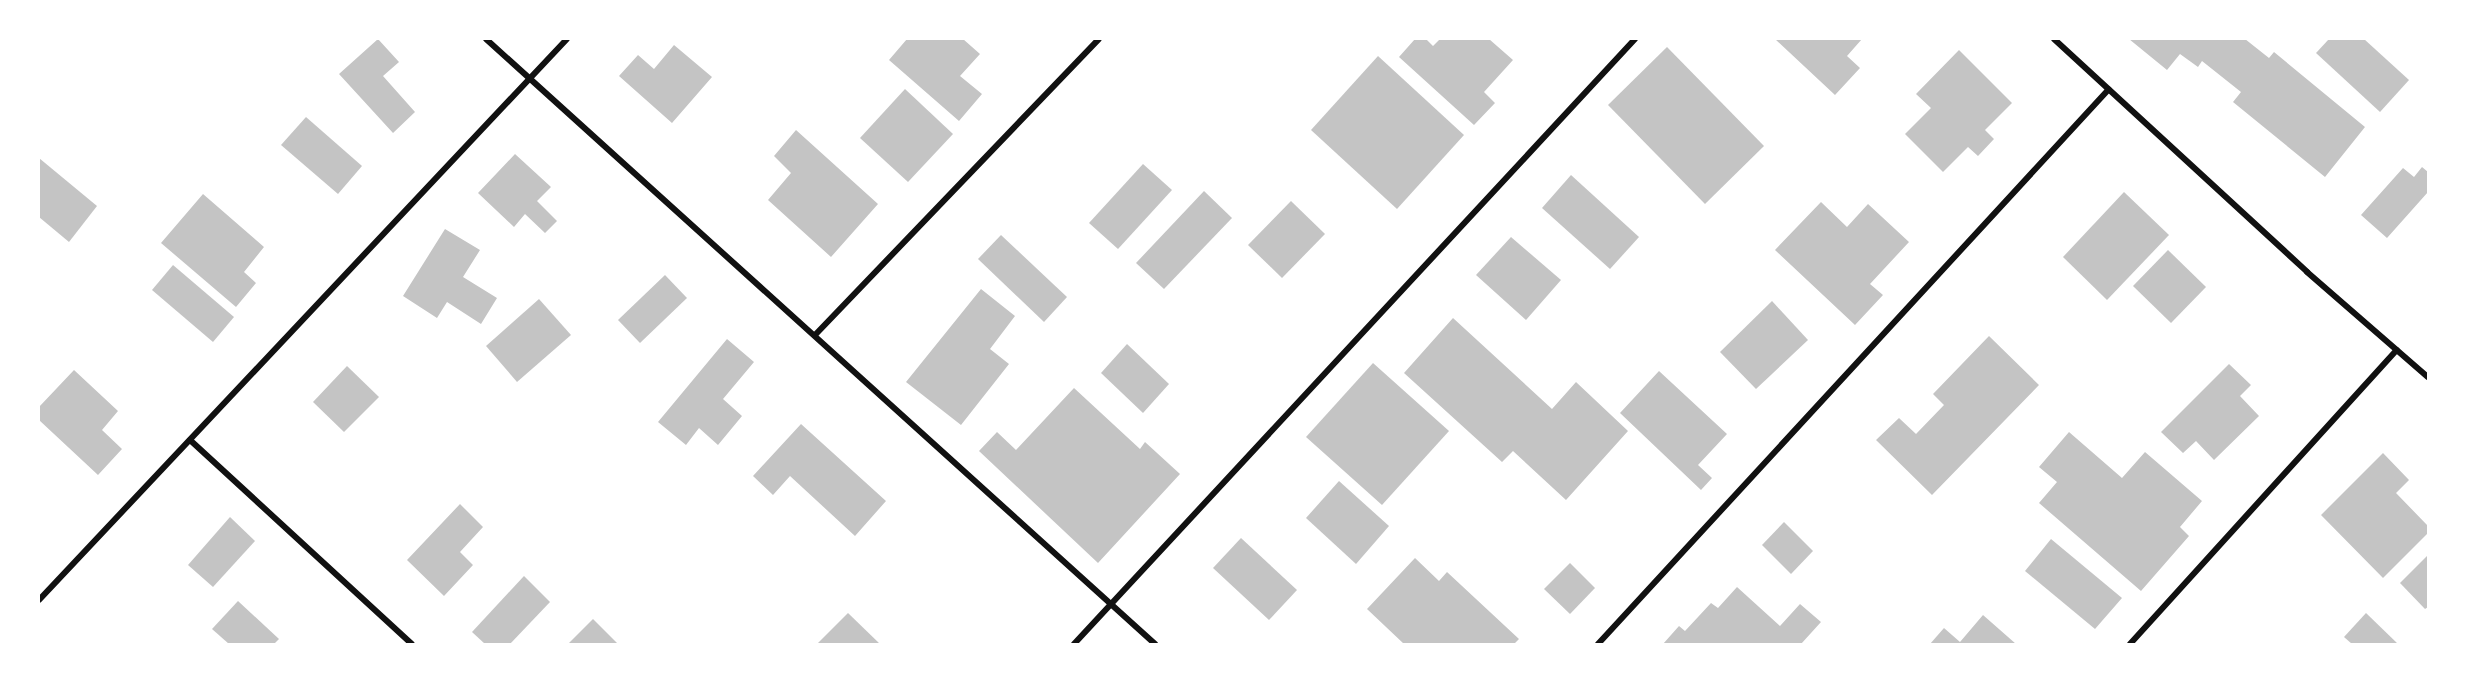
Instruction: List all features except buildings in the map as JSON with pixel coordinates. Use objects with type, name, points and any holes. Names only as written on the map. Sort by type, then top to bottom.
[{"type":"street","points":[[486,39],[1155,644]]},
{"type":"street","points":[[39,600],[567,39]]},
{"type":"street","points":[[815,335],[1098,39]]},
{"type":"street","points":[[1074,644],[1635,39]]},
{"type":"street","points":[[2054,39],[2428,377]]},
{"type":"street","points":[[1598,644],[2109,89]]},
{"type":"street","points":[[2130,644],[2397,350]]},
{"type":"street","points":[[190,440],[412,644]]}]
